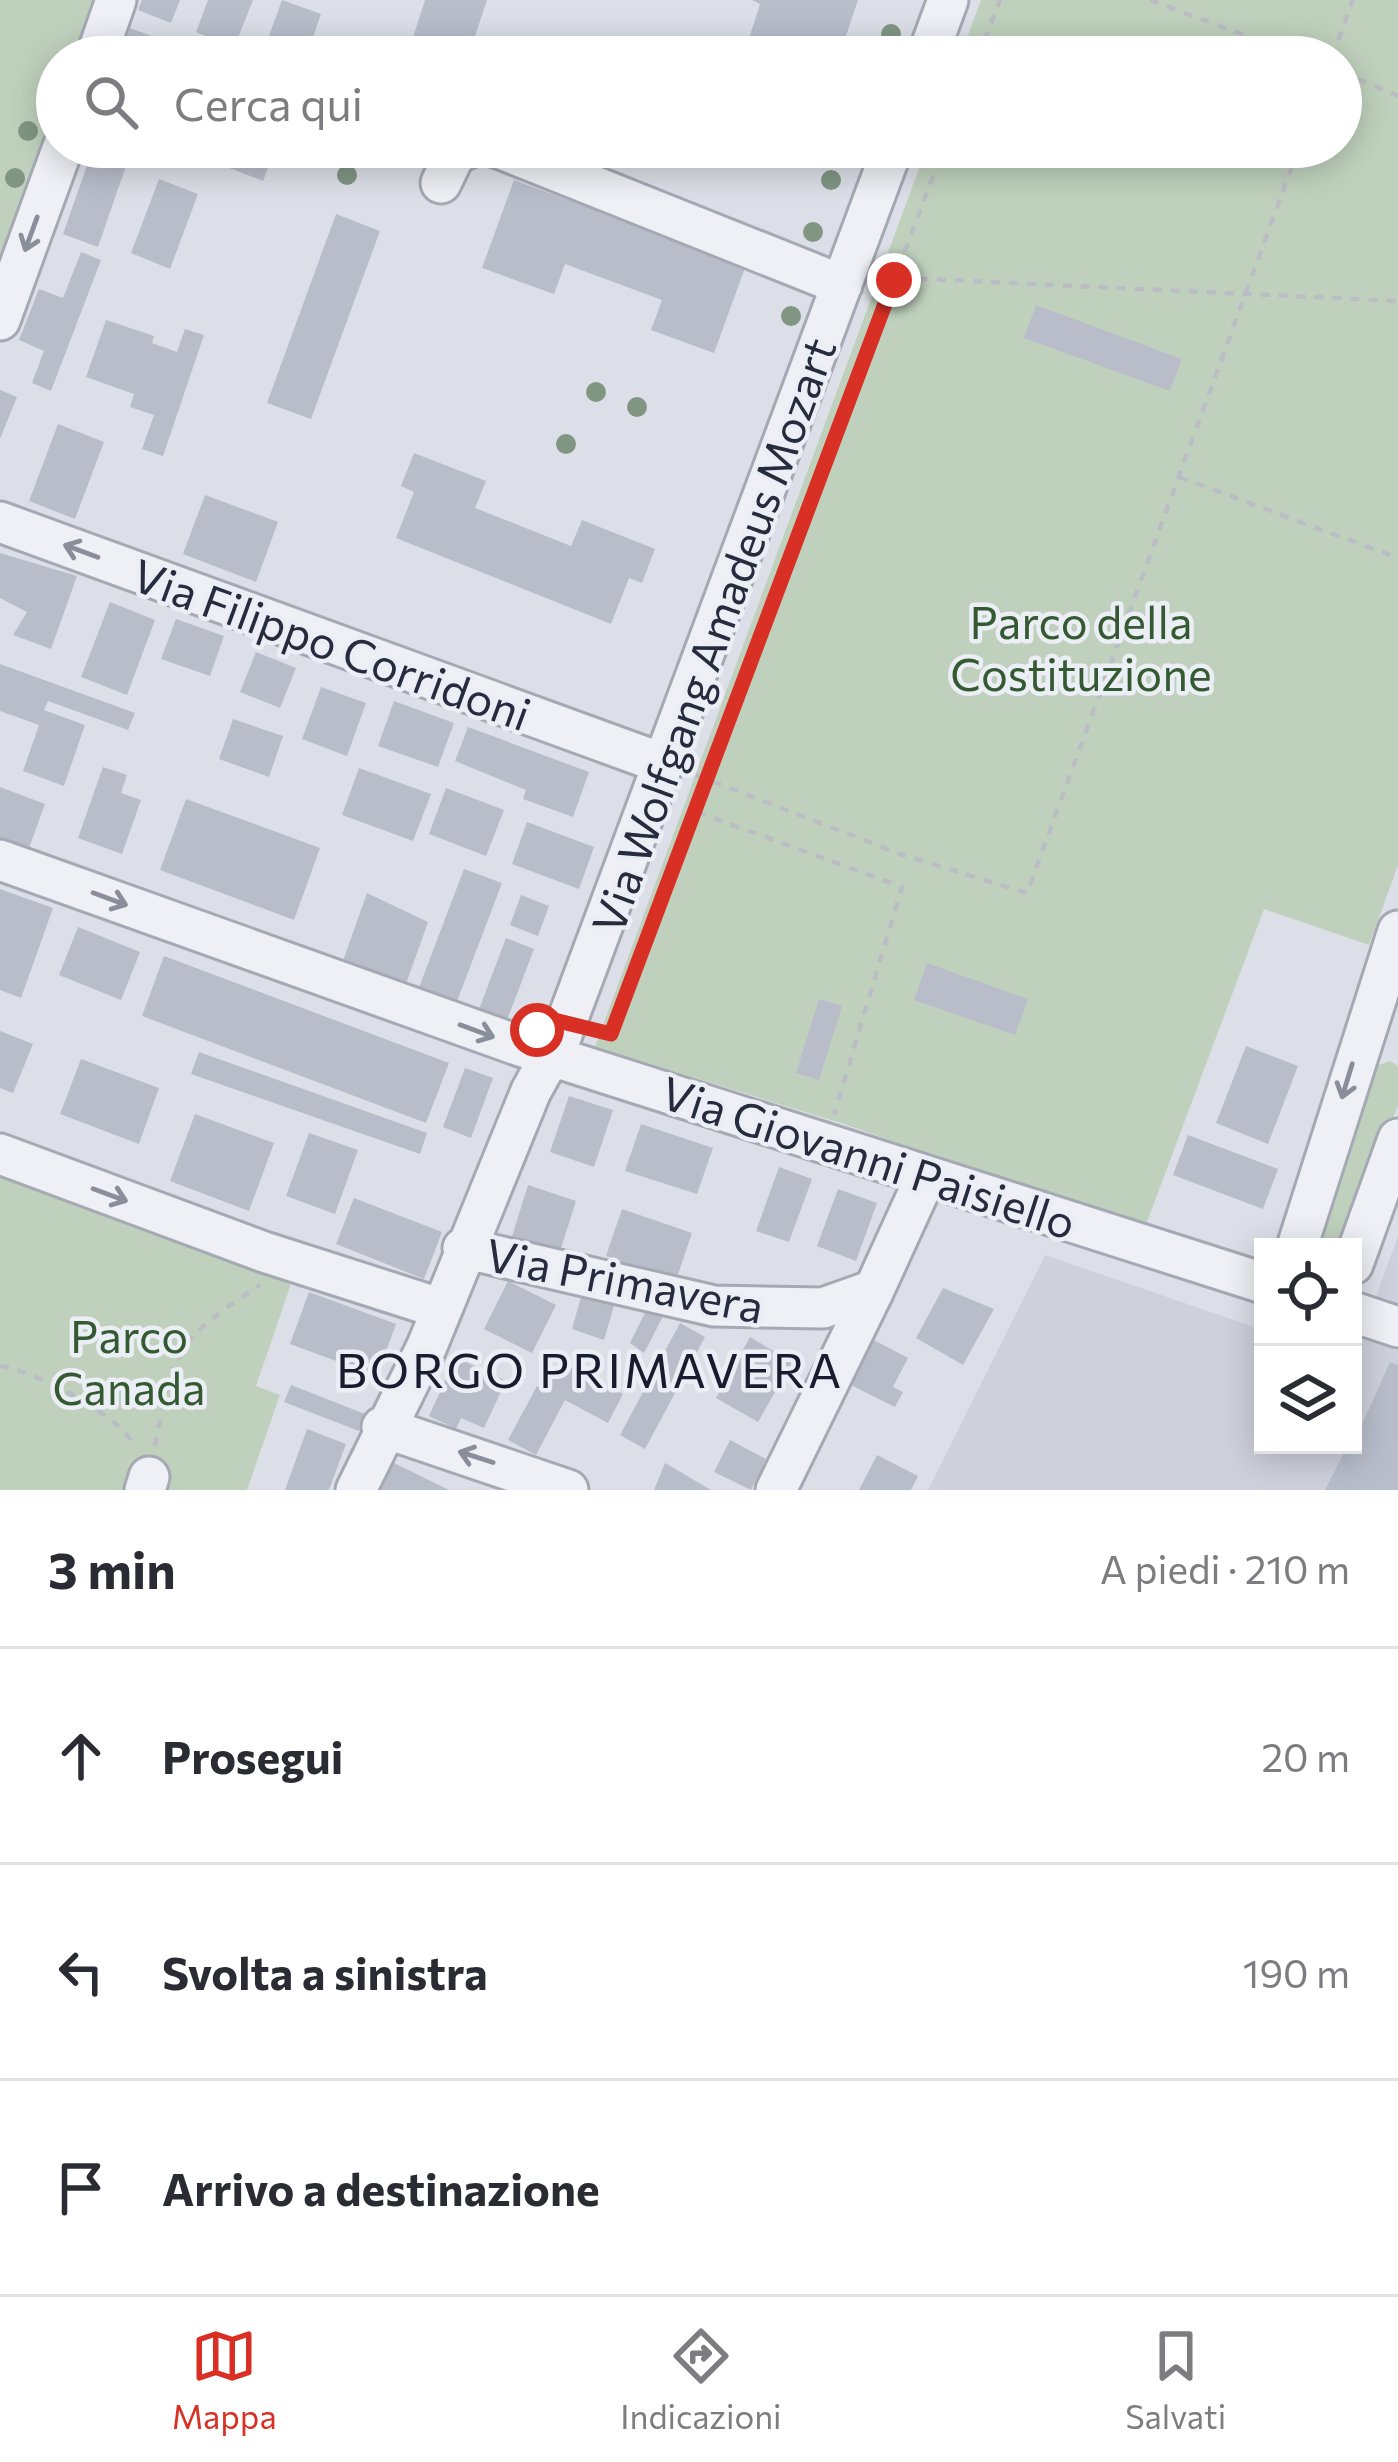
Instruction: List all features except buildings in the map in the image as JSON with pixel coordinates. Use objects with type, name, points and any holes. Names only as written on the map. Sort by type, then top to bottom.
[{"type":"street","points":[[103,36],[116,0]]},
{"type":"street","points":[[935,36],[948,0]]},
{"type":"street","points":[[0,320],[55,168]]},
{"type":"street","points":[[441,183],[448,168]]},
{"type":"street","points":[[552,168],[845,278]]},
{"type":"street","name":"Via Wolfgang Amadeus Mozart","points":[[356,1490],[382,1427],[412,1378],[463,1248],[560,1039],[885,168]]},
{"type":"street","name":"Via Filippo Corridoni","points":[[0,522],[664,764]]},
{"type":"street","name":"Via Giovanni Paisiello","points":[[0,860],[560,1039],[926,1176],[1254,1280]]},
{"type":"street","points":[[1300,1238],[1384,1014],[1398,931]]},
{"type":"street","points":[[1362,1239],[1398,1139]]},
{"type":"street","points":[[0,1154],[264,1252],[439,1309]]},
{"type":"street","points":[[776,1490],[926,1176]]},
{"type":"street","name":"Via Primavera","points":[[463,1248],[714,1306],[823,1308],[874,1290]]},
{"type":"street","points":[[1362,1315],[1398,1327]]},
{"type":"street","points":[[382,1427],[568,1490]]},
{"type":"path","points":[[986,36],[1000,0]]},
{"type":"path","points":[[1150,0],[1247,36]]},
{"type":"path","points":[[1340,36],[1353,0]]},
{"type":"path","points":[[1362,81],[1398,96]]},
{"type":"path","points":[[560,1039],[611,1034],[936,168]]},
{"type":"path","points":[[664,764],[900,854],[1027,893],[1291,168]]},
{"type":"path","points":[[845,278],[1398,301]]},
{"type":"path","points":[[1179,478],[1398,558]]},
{"type":"path","points":[[697,812],[902,886],[826,1141]]},
{"type":"path","points":[[147,1484],[170,1368],[197,1327],[263,1283]]},
{"type":"path","points":[[0,1366],[22,1369],[87,1403],[129,1434],[147,1484]]},
{"type":"shaded area","points":[[1398,1236],[1398,1490],[928,1490],[1045,1255],[1254,1327],[1254,1454],[1362,1454],[1362,1335]]},
{"type":"green space","points":[[0,0],[99,0],[86,36],[36,36],[38,168],[0,272]]},
{"type":"green space","name":"Parco della Costituzione","points":[[981,0],[1398,0],[1398,865],[1369,945],[1264,909],[1144,1230],[844,1124],[595,1047],[919,168],[1362,168],[1362,36],[968,36]]},
{"type":"green space","points":[[1390,1061],[1398,1066],[1398,1105],[1348,1238],[1323,1238],[1356,1093],[1370,1068]]},
{"type":"green space","name":"Parco Canada","points":[[0,1176],[292,1281],[256,1386],[280,1395],[247,1490],[0,1490]]},
{"type":"district","name":"BORGO PRIMAVERA","points":[[590,1368]]},
{"type":"route","points":[[537,1030],[546,1018],[611,1034],[894,280]]}]
